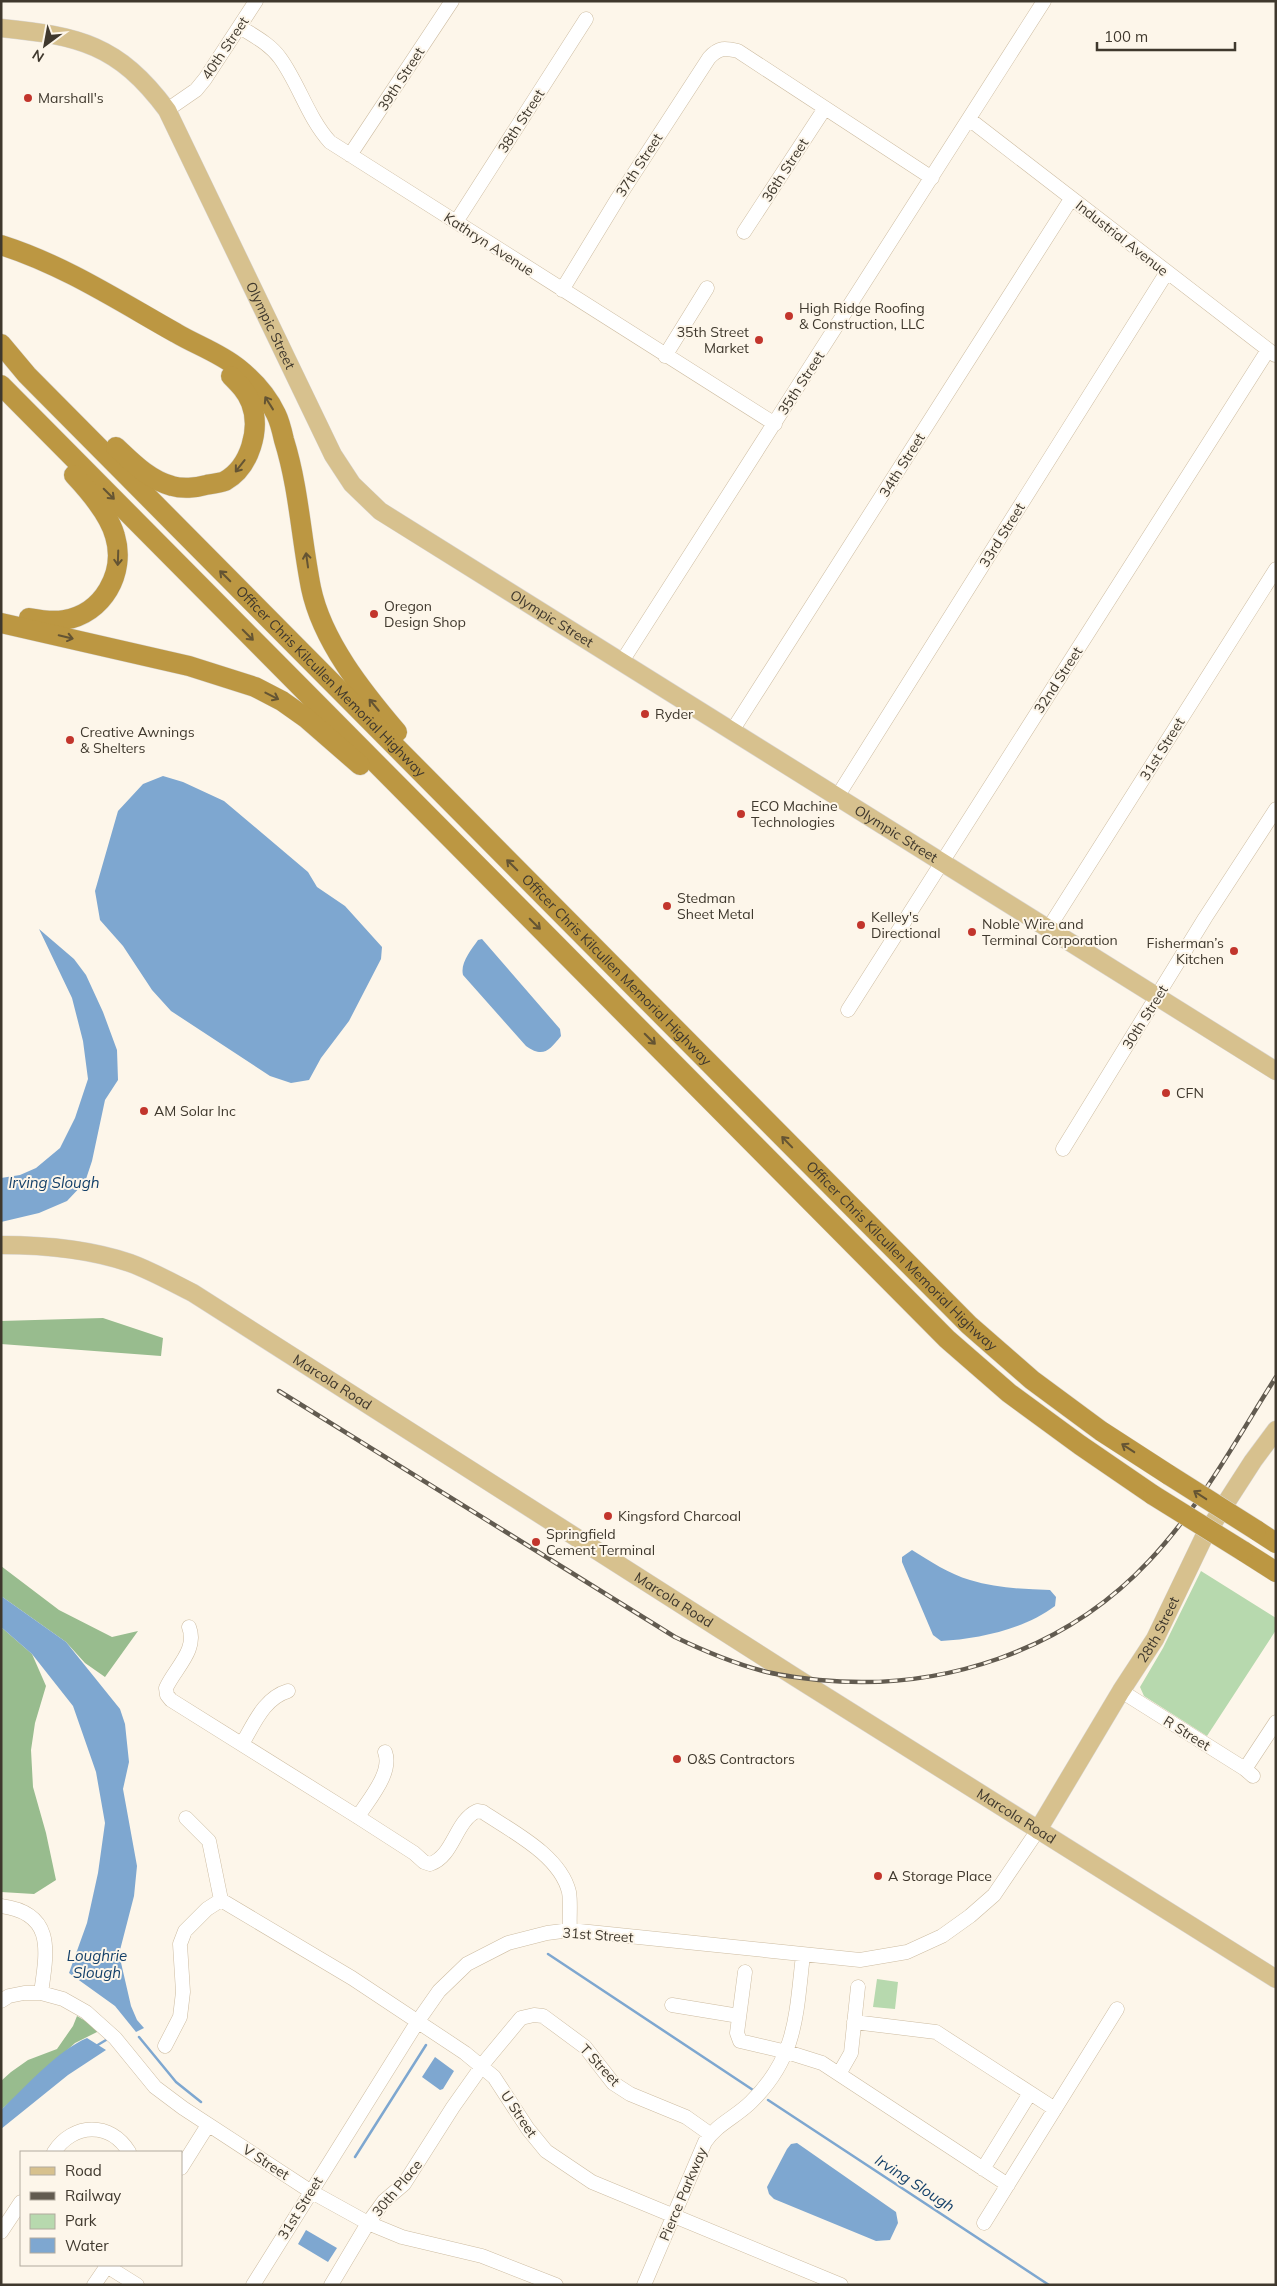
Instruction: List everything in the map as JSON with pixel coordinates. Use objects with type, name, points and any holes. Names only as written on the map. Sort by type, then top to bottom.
[{"type":"highway","points":[[1,245],[32,255],[63,269],[191,342],[218,354],[238,368],[262,391],[276,414],[290,460],[302,519],[311,589],[335,647],[358,685],[484,837]]},
{"type":"highway","points":[[2,345],[33,369],[135,465],[152,478],[172,486],[198,487],[224,481],[236,472],[248,456],[255,424],[251,403],[242,388],[191,342]]},
{"type":"highway","name":"Officer Chris Kilcullen Memorial Highway","points":[[2,345],[27,375],[969,1325],[1032,1380],[1101,1430],[1276,1543]]},
{"type":"highway","name":"Officer Chris Kilcullen Memorial Highway","points":[[1,385],[947,1340],[1009,1393],[1080,1445],[1276,1572]]},
{"type":"highway","points":[[1,612],[44,621],[64,620],[82,614],[103,598],[112,585],[117,569],[118,552],[115,534],[104,513],[78,478],[40,435],[18,402]]},
{"type":"highway","points":[[1,623],[207,671],[255,687],[282,701],[328,736],[492,880]]},
{"type":"main road","name":"Olympic Street","points":[[1,28],[68,37],[103,51],[132,71],[166,110],[333,454],[352,484],[365,499],[396,522],[1276,1071]]},
{"type":"main road","name":"Marcola Road","points":[[1,1245],[32,1245],[92,1253],[131,1264],[193,1293],[743,1644],[1276,1979]]},
{"type":"main road","name":"28th Street","points":[[1038,1830],[1167,1617],[1204,1537],[1253,1461],[1276,1430]]},
{"type":"street","name":"40th Street","points":[[166,110],[196,90],[206,79],[256,1]]},
{"type":"street","name":"39th Street","points":[[350,155],[452,1]]},
{"type":"street","name":"35th Street","points":[[621,663],[1044,1]]},
{"type":"street","name":"38th Street","points":[[456,222],[586,19]]},
{"type":"street","name":"Kathryn Avenue","points":[[240,27],[266,44],[279,57],[319,130],[330,142],[775,424]]},
{"type":"street","name":"37th Street","points":[[562,290],[618,198],[715,51],[724,48],[738,51],[825,108]]},
{"type":"street","points":[[825,108],[932,178]]},
{"type":"street","name":"36th Street","points":[[744,232],[825,108]]},
{"type":"street","name":"Industrial Avenue","points":[[969,119],[1272,353]]},
{"type":"street","name":"34th Street","points":[[732,732],[1071,199]]},
{"type":"street","name":"33rd Street","points":[[837,798],[1167,272]]},
{"type":"street","points":[[665,356],[707,288]]},
{"type":"street","name":"32nd Street","points":[[848,1010],[941,862],[1272,353]]},
{"type":"street","name":"31st Street","points":[[1048,929],[1276,569]]},
{"type":"street","name":"30th Street","points":[[1063,1149],[1276,809]]},
{"type":"street","points":[[189,1627],[192,1634],[191,1647],[166,1688],[167,1695],[171,1700],[358,1817],[414,1853],[424,1862],[430,1864],[442,1858],[468,1817],[477,1811],[483,1812],[539,1849],[559,1871],[568,1891],[570,1930]]},
{"type":"street","points":[[242,1744],[267,1704],[274,1697],[288,1691]]},
{"type":"street","name":"R Street","points":[[1121,1691],[1249,1773],[1276,1722]]},
{"type":"street","points":[[358,1817],[384,1774],[387,1765],[385,1752]]},
{"type":"street","points":[[165,2046],[180,2017],[183,1992],[180,1944],[185,1931],[207,1909],[221,1900],[210,1841],[186,1818]]},
{"type":"street","name":"31st Street","points":[[253,2285],[418,2021],[440,1991],[467,1964],[521,1938],[570,1930],[860,1960],[907,1952],[942,1936],[970,1916],[994,1895],[1038,1830]]},
{"type":"street","name":"U Street","points":[[221,1900],[300,1946],[456,2046],[494,2078],[528,2129],[553,2157],[592,2182],[841,2285]]},
{"type":"street","points":[[1,1906],[14,1908],[32,1916],[43,1931],[47,1953],[41,1993],[24,1992],[9,1996],[1,2001]]},
{"type":"street","name":"Pierce Parkway","points":[[644,2285],[696,2160],[710,2134],[725,2120],[748,2105],[761,2092],[787,2052],[796,2021],[803,1955]]},
{"type":"street","points":[[745,1972],[737,2033],[740,2041],[787,2052],[822,2063],[1008,2185]]},
{"type":"street","points":[[839,2074],[851,2053],[858,1987]]},
{"type":"street","name":"V Street","points":[[41,1993],[62,1999],[102,2024],[155,2087],[208,2125],[310,2191],[368,2223],[402,2237],[482,2256],[556,2285]]},
{"type":"street","points":[[672,2004],[739,2016]]},
{"type":"street","points":[[984,2222],[1118,2009]]},
{"type":"street","name":"T Street","points":[[481,2068],[521,2018],[534,2015],[543,2016],[585,2047],[613,2083],[630,2094],[686,2117],[710,2134]]},
{"type":"street","points":[[854,2022],[936,2032],[1055,2109]]},
{"type":"street","name":"30th Place","points":[[331,2285],[368,2223],[384,2201],[404,2184],[481,2068]]},
{"type":"street","points":[[983,2169],[1030,2093]]},
{"type":"street","points":[[182,2166],[208,2125]]},
{"type":"street","points":[[55,2151],[68,2136],[89,2130],[97,2130],[114,2135],[128,2151]]},
{"type":"street","points":[[1,2232],[20,2209]]},
{"type":"street","points":[[94,2285],[105,2266]]},
{"type":"street","points":[[108,2266],[137,2285]]},
{"type":"green space","points":[[103,1318],[163,1338],[161,1356],[1,1344],[1,1321]]},
{"type":"green space","points":[[1,1566],[59,1610],[112,1637],[138,1631],[105,1677],[85,1663],[66,1642],[1,1596]]},
{"type":"green space","points":[[1201,1571],[1276,1618],[1276,1630],[1207,1736],[1144,1696],[1140,1687],[1163,1648]]},
{"type":"green space","points":[[1,1627],[32,1654],[46,1686],[35,1723],[31,1750],[33,1787],[46,1833],[56,1880],[34,1894],[1,1892]]},
{"type":"green space","points":[[877,1979],[898,1982],[895,2009],[873,2007]]},
{"type":"green space","points":[[77,2016],[101,2030],[75,2043],[1,2110],[1,2081],[28,2060],[57,2049],[73,2026]]},
{"type":"water","points":[[163,776],[183,782],[224,801],[308,872],[317,887],[345,906],[382,947],[381,959],[349,1021],[321,1058],[309,1080],[291,1083],[270,1076],[171,1011],[152,990],[123,946],[100,920],[95,891],[118,811],[143,784]]},
{"type":"water","name":"Irving Slough","points":[[39,929],[74,959],[86,975],[103,1012],[117,1050],[118,1080],[105,1100],[92,1161],[85,1182],[67,1201],[39,1213],[1,1222],[1,1178],[20,1175],[36,1168],[60,1148],[75,1118],[88,1079],[83,1041],[72,998]]},
{"type":"water","points":[[482,939],[560,1029],[561,1036],[549,1049],[537,1052],[526,1046],[463,975],[462,970],[467,957],[478,940]]},
{"type":"water","points":[[912,1550],[947,1571],[980,1583],[1020,1589],[1050,1590],[1056,1597],[1055,1606],[1016,1627],[970,1638],[941,1641],[933,1635],[902,1562],[902,1557]]},
{"type":"water","name":"Loughrie Slough","points":[[1,1596],[66,1642],[120,1709],[125,1724],[129,1762],[123,1789],[137,1866],[134,1896],[119,1954],[131,2006],[137,2020],[144,2028],[136,2032],[115,2006],[69,1973],[87,1923],[98,1873],[105,1823],[96,1772],[73,1706],[32,1654],[1,1627]]},
{"type":"water","points":[[87,2038],[106,2050],[68,2075],[1,2129],[1,2110],[53,2060]]},
{"type":"water","points":[[435,2057],[454,2071],[443,2089],[440,2090],[422,2077]]},
{"type":"water","points":[[797,2143],[896,2212],[898,2223],[890,2240],[876,2241],[774,2199],[769,2194],[767,2187],[787,2149],[791,2144]]},
{"type":"water","points":[[306,2230],[337,2248],[328,2262],[298,2244]]},
{"type":"waterway","name":"Irving Slough","points":[[548,1954],[753,2090]]},
{"type":"waterway","points":[[139,2037],[176,2082],[201,2102]]},
{"type":"waterway","points":[[96,2046],[106,2040]]},
{"type":"waterway","points":[[355,2157],[426,2045]]},
{"type":"waterway","name":"Irving Slough","points":[[768,2100],[1049,2285]]},
{"type":"railway","points":[[279,1391],[675,1637],[708,1652],[770,1673],[819,1680],[865,1682],[910,1679],[955,1671],[998,1659],[1040,1641],[1079,1619],[1116,1592],[1149,1561],[1185,1518],[1217,1472],[1276,1377]]},
{"type":"place","name":"Marshall's","points":[[28,98]]},
{"type":"place","name":"High Ridge Roofing & Construction, LLC","points":[[789,316]]},
{"type":"place","name":"35th Street Market","points":[[759,340]]},
{"type":"place","name":"Oregon Design Shop","points":[[374,614]]},
{"type":"place","name":"Ryder","points":[[645,714]]},
{"type":"place","name":"Creative Awnings & Shelters","points":[[70,740]]},
{"type":"place","name":"ECO Machine Technologies","points":[[741,814]]},
{"type":"place","name":"Stedman Sheet Metal","points":[[667,906]]},
{"type":"place","name":"Kelley's Directional","points":[[861,925]]},
{"type":"place","name":"Noble Wire and Terminal Corporation","points":[[972,932]]},
{"type":"place","name":"Fisherman’s Kitchen","points":[[1234,951]]},
{"type":"place","name":"CFN","points":[[1166,1093]]},
{"type":"place","name":"AM Solar Inc","points":[[144,1111]]},
{"type":"place","name":"Kingsford Charcoal","points":[[608,1516]]},
{"type":"place","name":"Springfield Cement Terminal","points":[[536,1542]]},
{"type":"place","name":"O&S Contractors","points":[[677,1759]]},
{"type":"place","name":"A Storage Place","points":[[878,1876]]}]
